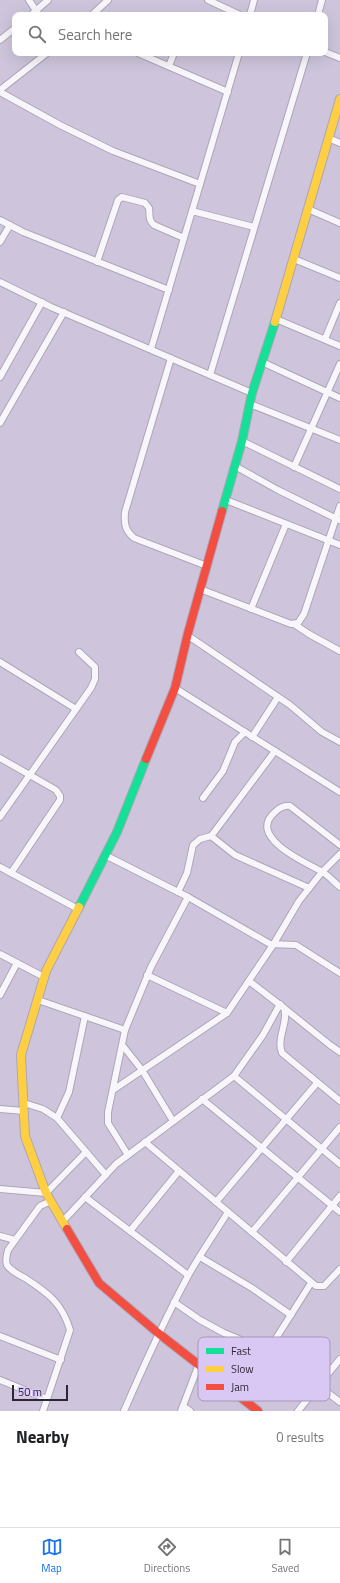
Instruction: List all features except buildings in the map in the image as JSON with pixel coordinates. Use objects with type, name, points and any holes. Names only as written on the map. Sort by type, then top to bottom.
[{"type":"main road","points":[[198,1363],[158,1333],[99,1283],[46,1193],[25,1136],[21,1055],[46,970],[117,832],[175,688],[188,631],[242,441],[252,393],[294,259],[328,138],[338,112],[340,99]]},
{"type":"main road","points":[[246,1401],[258,1411]]},
{"type":"street","points":[[29,0],[35,12]]},
{"type":"street","points":[[38,12],[48,0]]},
{"type":"street","points":[[95,12],[108,0]]},
{"type":"street","points":[[208,0],[234,12]]},
{"type":"street","points":[[251,12],[254,0]]},
{"type":"street","points":[[319,12],[322,0]]},
{"type":"street","points":[[0,40],[12,30]]},
{"type":"street","points":[[328,53],[340,58]]},
{"type":"street","points":[[43,56],[0,91],[60,125],[112,151],[200,184]]},
{"type":"street","points":[[145,56],[228,92]]},
{"type":"street","points":[[169,66],[173,56]]},
{"type":"street","points":[[151,349],[238,56]]},
{"type":"street","points":[[210,375],[306,56]]},
{"type":"street","points":[[328,138],[340,143]]},
{"type":"street","points":[[97,262],[118,200],[122,197],[145,203],[149,208],[149,216],[154,226],[184,238]]},
{"type":"street","points":[[308,209],[340,223]]},
{"type":"street","points":[[192,211],[254,228]]},
{"type":"street","points":[[0,220],[23,232],[169,290]]},
{"type":"street","points":[[0,242],[10,225]]},
{"type":"street","points":[[294,259],[340,278]]},
{"type":"street","points":[[0,282],[64,312],[252,393]]},
{"type":"street","points":[[1,373],[42,302]]},
{"type":"street","points":[[325,339],[340,303]]},
{"type":"street","points":[[0,423],[64,312]]},
{"type":"street","points":[[276,319],[340,346]]},
{"type":"street","points":[[171,358],[125,512],[124,522],[127,532],[134,538],[207,566]]},
{"type":"street","points":[[262,362],[340,398]]},
{"type":"street","points":[[294,467],[340,364]]},
{"type":"street","points":[[250,404],[340,440]]},
{"type":"street","points":[[242,441],[340,488]]},
{"type":"street","points":[[235,466],[278,490],[338,519]]},
{"type":"street","points":[[226,500],[340,545]]},
{"type":"street","points":[[294,624],[298,623],[304,614],[338,519],[340,506]]},
{"type":"street","points":[[250,609],[286,524]]},
{"type":"street","points":[[200,589],[250,609],[294,624],[340,651]]},
{"type":"street","points":[[188,631],[278,697],[322,732],[340,742]]},
{"type":"street","points":[[0,817],[91,688],[96,673],[96,667],[79,652]]},
{"type":"street","points":[[0,662],[76,709]]},
{"type":"street","points":[[175,688],[340,792]]},
{"type":"street","points":[[252,737],[278,697]]},
{"type":"street","points":[[203,798],[223,771],[235,742],[245,732]]},
{"type":"street","points":[[178,892],[188,873],[193,845],[200,839],[213,834],[275,751]]},
{"type":"street","points":[[0,758],[56,790],[60,796],[60,800],[11,872]]},
{"type":"street","points":[[340,846],[290,806],[282,807],[269,818],[266,828],[275,841],[302,862],[322,872],[340,887]]},
{"type":"street","points":[[213,834],[235,855],[309,888]]},
{"type":"street","points":[[113,1090],[227,1012],[273,945],[300,900],[322,872],[340,854]]},
{"type":"street","points":[[105,855],[188,897],[270,944],[296,945],[340,973]]},
{"type":"street","points":[[0,867],[78,909]]},
{"type":"street","points":[[128,1155],[108,1123],[108,1112],[123,1046],[125,1030],[147,975],[188,897]]},
{"type":"street","points":[[0,954],[44,977]]},
{"type":"street","points":[[0,995],[17,963]]},
{"type":"street","points":[[147,975],[227,1012]]},
{"type":"street","points":[[249,981],[340,1052]]},
{"type":"street","points":[[38,1000],[125,1030]]},
{"type":"street","points":[[63,1222],[116,1164],[234,1076],[282,1006]]},
{"type":"street","points":[[282,1006],[285,1017],[280,1047],[282,1053],[340,1102]]},
{"type":"street","points":[[58,1118],[68,1092],[85,1016]]},
{"type":"street","points":[[123,1046],[142,1070],[173,1121]]},
{"type":"street","points":[[234,1076],[285,1120],[322,1148],[340,1164]]},
{"type":"street","points":[[216,1202],[317,1083]]},
{"type":"street","points":[[202,1099],[340,1212]]},
{"type":"street","points":[[0,1109],[24,1107],[43,1109],[58,1118],[106,1175]]},
{"type":"street","points":[[252,1232],[340,1127]]},
{"type":"street","points":[[145,1142],[311,1283],[316,1286],[324,1286],[340,1269]]},
{"type":"street","points":[[0,1189],[46,1193],[86,1152]]},
{"type":"street","points":[[130,1231],[179,1171]]},
{"type":"street","points":[[286,1262],[340,1196]]},
{"type":"street","points":[[85,1197],[188,1275]]},
{"type":"street","points":[[43,1411],[70,1330],[62,1309],[47,1292],[12,1270],[7,1264],[6,1257],[8,1250],[40,1206],[51,1201]]},
{"type":"street","points":[[124,1411],[158,1333],[188,1275],[228,1212]]},
{"type":"street","points":[[0,1236],[15,1240]]},
{"type":"street","points":[[200,1257],[264,1296],[291,1315]]},
{"type":"street","points":[[277,1337],[311,1283]]},
{"type":"street","points":[[174,1302],[200,1320],[234,1337]]},
{"type":"street","points":[[0,1336],[61,1360]]},
{"type":"street","points":[[330,1371],[340,1359]]},
{"type":"street","points":[[190,1411],[182,1409],[198,1367]]},
{"type":"street","points":[[0,1380],[47,1399]]},
{"type":"street","points":[[330,1394],[340,1402]]},
{"type":"street","points":[[298,1411],[306,1401]]},
{"type":"traffic: fast","points":[[222,511],[242,441],[252,393],[275,322]]},
{"type":"traffic: fast","points":[[79,907],[117,832],[146,759]]},
{"type":"traffic: slow","points":[[275,322],[340,99]]},
{"type":"traffic: slow","points":[[67,1229],[46,1193],[25,1136],[21,1055],[46,971],[79,907]]},
{"type":"traffic: jam","points":[[146,759],[175,688],[188,633],[222,511]]},
{"type":"traffic: jam","points":[[67,1229],[99,1283],[158,1333],[198,1364]]},
{"type":"traffic: jam","points":[[245,1401],[258,1411]]}]
